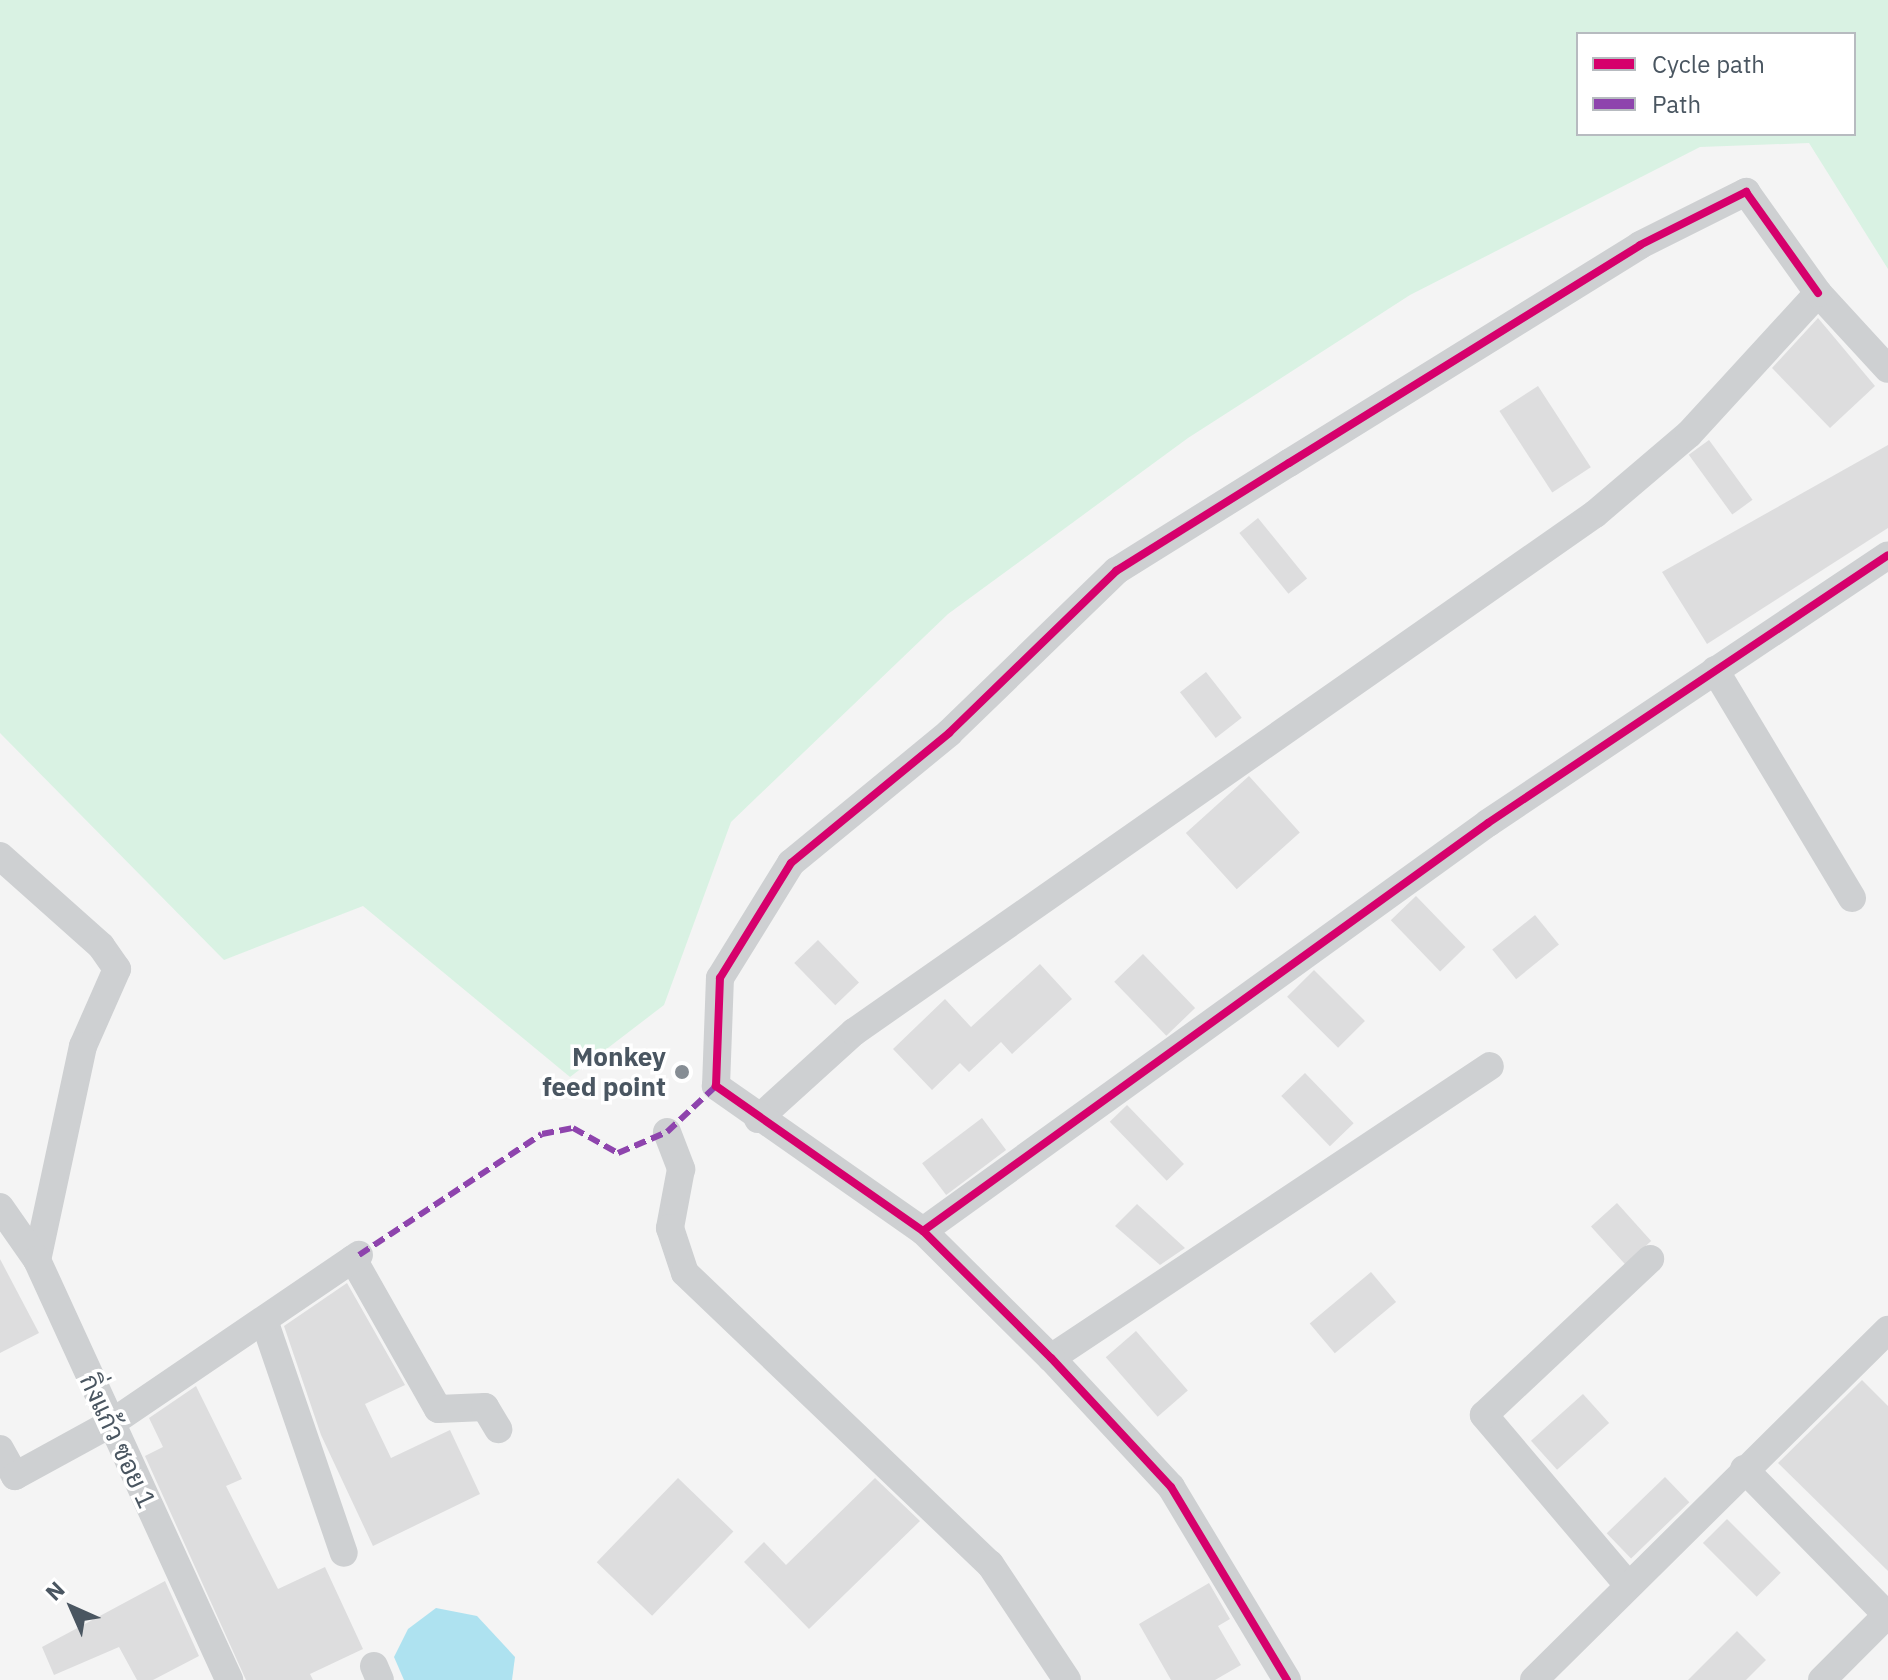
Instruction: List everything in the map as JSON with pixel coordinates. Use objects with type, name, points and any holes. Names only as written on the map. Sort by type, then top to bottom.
[{"type":"street","points":[[1287,1680],[1171,1487],[1051,1358],[923,1231],[758,1119],[716,1086],[720,978],[791,863],[949,733],[1116,571],[1640,245],[1746,192],[1818,293],[1888,369]]},
{"type":"street","points":[[758,1119],[854,1032],[1595,514],[1689,434],[1818,293]]},
{"type":"street","points":[[923,1231],[1488,823],[1888,555]]},
{"type":"street","points":[[1715,670],[1852,898]]},
{"type":"street","points":[[0,856],[101,946],[117,969],[83,1046],[37,1260]]},
{"type":"street","points":[[1051,1358],[1490,1066]]},
{"type":"street","points":[[667,1132],[681,1169],[670,1228],[685,1273],[990,1564],[1067,1680]]},
{"type":"street","name":"กิ่งแก้ว ซอย 1","points":[[0,1207],[37,1260],[229,1680]]},
{"type":"street","points":[[0,1449],[15,1476],[110,1424],[356,1257],[438,1409],[485,1407],[498,1429]]},
{"type":"street","points":[[1628,1585],[1484,1415],[1650,1259]]},
{"type":"street","points":[[264,1320],[344,1553]]},
{"type":"street","points":[[1534,1680],[1888,1330]]},
{"type":"street","points":[[1744,1469],[1887,1617],[1822,1680]]},
{"type":"green space","points":[[0,0],[1888,0],[1888,269],[1809,143],[1700,147],[1410,295],[1188,438],[948,614],[731,822],[664,1005],[570,1077],[363,906],[224,960],[0,733]]},
{"type":"water","points":[[436,1608],[477,1616],[515,1657],[512,1680],[404,1680],[394,1657],[408,1629]]},
{"type":"building","points":[[1818,318],[1875,386],[1830,428],[1772,368]]},
{"type":"building","points":[[1538,386],[1591,467],[1552,492],[1499,411]]},
{"type":"building","points":[[1709,440],[1752,500],[1732,515],[1689,455]]},
{"type":"building","points":[[1888,445],[1888,528],[1707,644],[1662,572]]},
{"type":"building","points":[[1258,518],[1307,579],[1288,594],[1239,533]]},
{"type":"building","points":[[1206,672],[1242,718],[1216,738],[1180,692]]},
{"type":"building","points":[[1249,776],[1300,832],[1237,889],[1186,833]]},
{"type":"building","points":[[1416,896],[1465,947],[1440,971],[1391,920]]},
{"type":"building","points":[[1535,915],[1559,945],[1516,979],[1492,950]]},
{"type":"building","points":[[818,940],[859,982],[835,1005],[794,963]]},
{"type":"building","points":[[1143,954],[1195,1008],[1166,1036],[1114,982]]},
{"type":"building","points":[[1040,964],[1072,999],[1012,1054],[1001,1042],[969,1072],[960,1063],[932,1090],[893,1049],[945,999],[971,1027]]},
{"type":"building","points":[[1314,970],[1365,1021],[1338,1048],[1287,997]]},
{"type":"building","points":[[1305,1073],[1354,1123],[1330,1146],[1281,1096]]},
{"type":"building","points":[[1127,1105],[1184,1164],[1167,1181],[1110,1122]]},
{"type":"building","points":[[982,1118],[1006,1150],[946,1195],[922,1163]]},
{"type":"building","points":[[1617,1203],[1651,1241],[1625,1264],[1591,1226]]},
{"type":"building","points":[[1137,1204],[1185,1248],[1160,1265],[1115,1226]]},
{"type":"building","points":[[0,1259],[39,1333],[0,1353]]},
{"type":"building","points":[[1371,1272],[1396,1302],[1335,1353],[1310,1323]]},
{"type":"building","points":[[347,1283],[405,1385],[365,1404],[391,1458],[450,1430],[480,1494],[373,1546],[321,1435],[284,1326]]},
{"type":"building","points":[[1136,1331],[1188,1391],[1158,1417],[1106,1357]]},
{"type":"building","points":[[1862,1380],[1888,1406],[1888,1571],[1778,1463]]},
{"type":"building","points":[[196,1386],[242,1479],[226,1486],[278,1589],[325,1567],[363,1649],[310,1674],[313,1680],[246,1680],[145,1456],[163,1447],[149,1418]]},
{"type":"building","points":[[1583,1394],[1609,1423],[1557,1470],[1531,1441]]},
{"type":"building","points":[[1665,1477],[1689,1502],[1631,1558],[1607,1533]]},
{"type":"building","points":[[678,1478],[733,1531],[652,1616],[597,1562]]},
{"type":"building","points":[[875,1478],[920,1521],[809,1629],[744,1562],[764,1542],[786,1565]]},
{"type":"building","points":[[1727,1519],[1781,1573],[1757,1597],[1703,1543]]},
{"type":"building","points":[[165,1581],[199,1656],[153,1680],[137,1680],[119,1647],[54,1675],[42,1647]]},
{"type":"building","points":[[1209,1583],[1230,1619],[1218,1626],[1241,1665],[1215,1680],[1171,1680],[1139,1624]]},
{"type":"building","points":[[1737,1631],[1766,1660],[1746,1680],[1688,1680]]},
{"type":"marked path","points":[[359,1255],[542,1134],[573,1128],[618,1153],[667,1132],[716,1086]]},
{"type":"cycle path","points":[[1287,1680],[1171,1487],[1051,1358],[923,1231],[716,1086],[720,978],[791,863],[949,733],[1116,571],[1289,463],[1640,245],[1746,192],[1818,293]]},
{"type":"cycle path","points":[[923,1231],[1488,823],[1888,555]]},
{"type":"place","name":"Monkey feed point","points":[[682,1072]]}]
